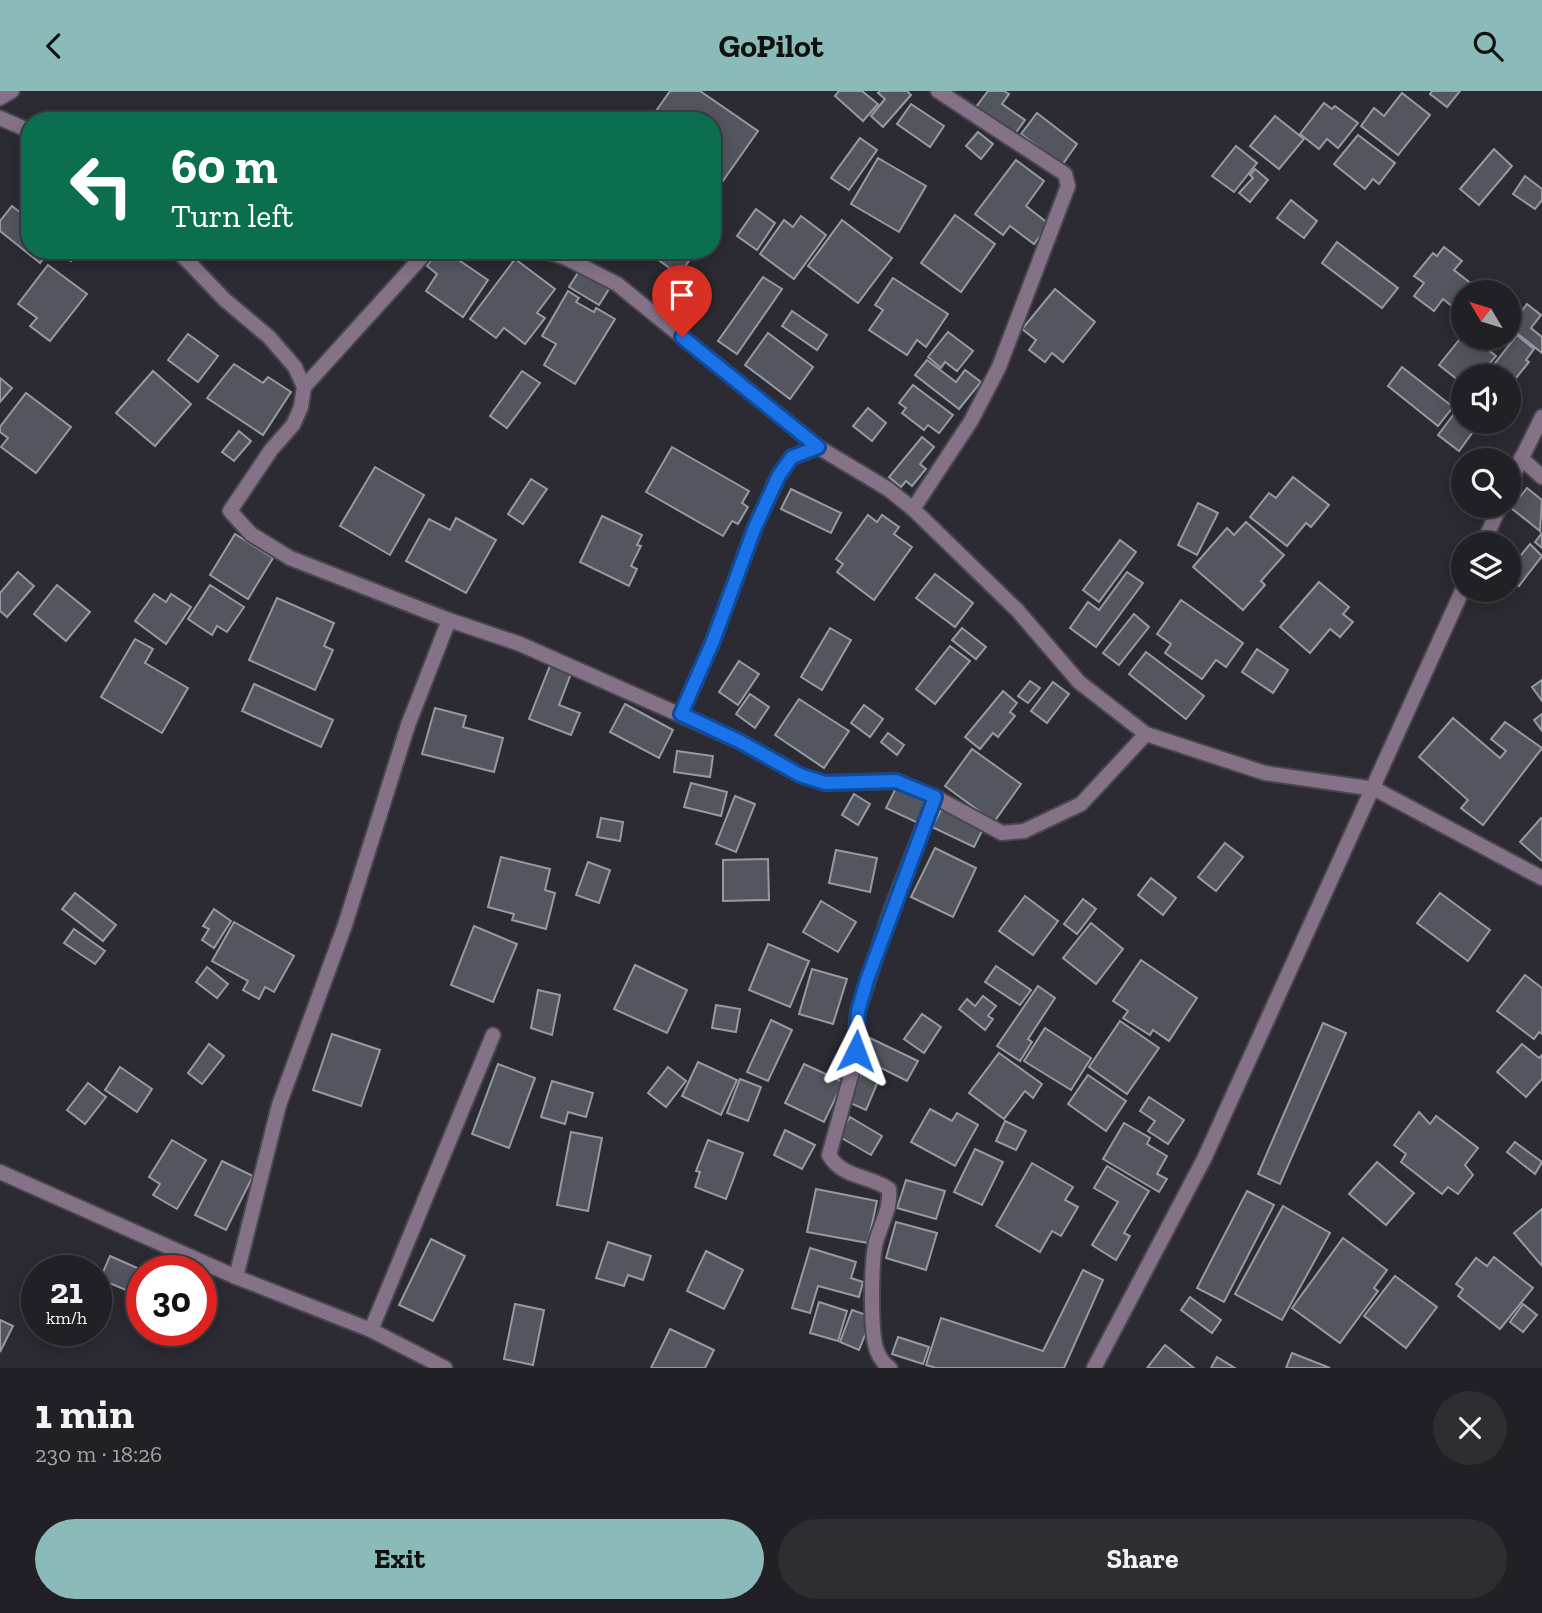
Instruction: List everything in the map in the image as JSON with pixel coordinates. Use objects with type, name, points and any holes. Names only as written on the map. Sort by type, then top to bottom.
[{"type":"street","points":[[0,98],[12,91]]},
{"type":"street","points":[[913,509],[971,421],[999,367],[1068,186],[1065,174],[938,91]]},
{"type":"street","points":[[0,118],[21,127]]},
{"type":"street","points":[[186,259],[225,300],[269,337],[295,367],[304,387],[301,407],[293,425],[271,450],[230,511],[251,534],[290,558],[449,620],[520,644],[739,741],[800,775],[838,784],[896,781],[935,797],[1002,833],[1024,831],[1081,804],[1146,734]]},
{"type":"street","points":[[304,387],[420,259]]},
{"type":"street","points":[[568,259],[617,284],[818,447],[888,489],[913,509],[1018,611],[1079,682],[1146,734],[1265,772],[1375,789],[1542,878]]},
{"type":"street","points":[[1542,417],[1521,458],[1542,477]]},
{"type":"street","points":[[681,714],[713,641],[755,527],[779,475],[792,457],[818,447]]},
{"type":"street","points":[[1094,1368],[1204,1159],[1375,789],[1457,602]]},
{"type":"street","points":[[236,1277],[279,1105],[345,925],[408,725],[449,620]]},
{"type":"street","points":[[890,1368],[884,1364],[876,1350],[872,1271],[876,1243],[890,1203],[890,1189],[877,1181],[841,1171],[829,1155],[852,1072],[858,1011],[891,910],[935,797]]},
{"type":"street","points":[[371,1330],[493,1035]]},
{"type":"street","points":[[0,1173],[236,1277],[371,1330],[445,1368]]},
{"type":"building","points":[[670,91],[700,91],[758,131],[721,184],[721,112],[655,112]]},
{"type":"building","points":[[839,91],[862,91],[878,104],[863,121],[835,96]]},
{"type":"building","points":[[907,91],[911,95],[883,127],[871,116],[885,99],[878,93]]},
{"type":"building","points":[[988,91],[1004,91],[1009,94],[1002,104],[1025,120],[1015,134],[976,107]]},
{"type":"building","points":[[1432,91],[1460,91],[1447,107],[1430,94]]},
{"type":"building","points":[[1402,93],[1430,115],[1398,155],[1361,126],[1374,108],[1384,116]]},
{"type":"building","points":[[1324,103],[1332,109],[1335,106],[1358,123],[1338,148],[1327,139],[1319,149],[1300,134]]},
{"type":"building","points":[[911,104],[944,126],[930,147],[897,124]]},
{"type":"building","points":[[1037,113],[1077,144],[1062,165],[1021,134]]},
{"type":"building","points":[[1275,116],[1304,139],[1279,169],[1250,146]]},
{"type":"building","points":[[978,132],[993,144],[981,159],[966,146]]},
{"type":"building","points":[[1358,135],[1395,163],[1379,184],[1373,179],[1365,189],[1334,164]]},
{"type":"building","points":[[860,138],[877,150],[849,190],[831,178]]},
{"type":"building","points":[[1236,146],[1257,163],[1234,192],[1212,176]]},
{"type":"building","points":[[1494,149],[1512,166],[1479,205],[1460,189]]},
{"type":"building","points":[[878,158],[926,186],[899,232],[851,204]]},
{"type":"building","points":[[1016,160],[1044,181],[1026,206],[1049,224],[1034,244],[1010,226],[1003,235],[975,214]]},
{"type":"building","points":[[1255,169],[1268,180],[1250,202],[1239,193],[1253,178],[1250,175]]},
{"type":"building","points":[[1525,176],[1542,189],[1542,200],[1535,209],[1513,194]]},
{"type":"building","points":[[1291,200],[1317,221],[1304,238],[1277,218]]},
{"type":"building","points":[[12,206],[21,213],[21,248],[0,231],[0,221]]},
{"type":"building","points":[[756,209],[775,223],[757,250],[737,236]]},
{"type":"building","points":[[955,215],[995,244],[961,292],[921,263]]},
{"type":"building","points":[[801,216],[826,235],[794,279],[760,254],[784,220],[793,227]]},
{"type":"building","points":[[842,220],[892,258],[858,303],[808,266]]},
{"type":"building","points":[[1337,242],[1398,288],[1382,308],[1322,263]]},
{"type":"building","points":[[1444,247],[1462,261],[1454,270],[1467,280],[1451,280],[1451,305],[1443,299],[1434,311],[1414,296],[1424,283],[1414,276],[1433,253],[1437,256]]},
{"type":"building","points":[[432,259],[457,259],[488,280],[463,317],[426,291],[437,274],[427,266]]},
{"type":"building","points":[[515,259],[555,289],[537,313],[545,318],[525,344],[504,328],[496,338],[470,319]]},
{"type":"building","points":[[657,259],[690,259],[679,275]]},
{"type":"building","points":[[48,265],[87,294],[50,341],[30,326],[37,318],[18,304]]},
{"type":"building","points":[[579,271],[609,289],[599,305],[569,287]]},
{"type":"building","points":[[763,277],[782,289],[737,354],[718,341]]},
{"type":"building","points":[[893,278],[948,314],[926,347],[917,340],[907,355],[869,330],[883,310],[875,305]]},
{"type":"building","points":[[1055,289],[1095,322],[1063,362],[1052,353],[1045,362],[1029,350],[1036,340],[1022,329]]},
{"type":"building","points":[[568,291],[579,298],[576,302],[594,312],[596,308],[615,319],[575,384],[544,365],[556,344],[542,336]]},
{"type":"building","points":[[1527,304],[1541,315],[1531,328],[1542,337],[1542,353],[1521,336],[1521,312]]},
{"type":"building","points":[[792,311],[827,335],[817,350],[782,326]]},
{"type":"building","points":[[948,332],[973,351],[957,371],[945,362],[941,368],[928,357]]},
{"type":"building","points":[[768,333],[813,367],[790,399],[745,365]]},
{"type":"building","points":[[188,334],[218,356],[198,382],[168,360]]},
{"type":"building","points":[[1521,338],[1534,349],[1521,372],[1521,364],[1494,364],[1505,350],[1521,350]]},
{"type":"building","points":[[1451,350],[1488,350],[1496,356],[1489,364],[1451,364],[1451,374],[1439,365]]},
{"type":"building","points":[[927,360],[956,382],[965,370],[981,382],[959,409],[915,375]]},
{"type":"building","points":[[234,364],[263,383],[268,377],[291,392],[263,435],[207,398]]},
{"type":"building","points":[[1402,367],[1451,405],[1451,410],[1438,426],[1388,386]]},
{"type":"building","points":[[153,371],[191,404],[155,446],[116,413]]},
{"type":"building","points":[[522,371],[540,383],[507,428],[490,416]]},
{"type":"building","points":[[0,378],[12,388],[0,402]]},
{"type":"building","points":[[913,385],[953,415],[939,433],[928,425],[924,430],[902,413],[906,408],[899,403]]},
{"type":"building","points":[[26,393],[71,427],[36,473],[1,447],[8,438],[0,432],[0,427]]},
{"type":"building","points":[[868,408],[886,423],[872,441],[853,426]]},
{"type":"building","points":[[1451,418],[1451,434],[1471,434],[1461,448],[1455,448],[1438,435]]},
{"type":"building","points":[[239,431],[251,441],[234,461],[222,452]]},
{"type":"building","points":[[922,437],[934,447],[920,464],[926,469],[912,486],[906,481],[901,487],[889,477]]},
{"type":"building","points":[[672,447],[749,491],[742,503],[748,507],[738,524],[732,521],[723,536],[646,492]]},
{"type":"building","points":[[375,467],[424,495],[390,555],[340,526]]},
{"type":"building","points":[[1293,477],[1329,505],[1311,527],[1306,523],[1287,546],[1250,517],[1269,493],[1276,498]]},
{"type":"building","points":[[531,479],[547,489],[523,524],[508,514]]},
{"type":"building","points":[[1527,488],[1542,500],[1540,531],[1521,516],[1521,496]]},
{"type":"building","points":[[791,489],[841,513],[831,533],[781,509]]},
{"type":"building","points":[[1198,503],[1218,513],[1197,555],[1178,545]]},
{"type":"building","points":[[868,515],[877,522],[882,515],[899,527],[894,534],[912,547],[874,600],[837,572],[843,564],[836,559]]},
{"type":"building","points":[[602,516],[642,535],[637,545],[641,546],[631,566],[637,569],[629,586],[580,562]]},
{"type":"building","points":[[456,518],[496,540],[466,593],[406,561],[429,519],[450,530]]},
{"type":"building","points":[[1246,522],[1284,555],[1261,581],[1265,585],[1243,610],[1193,567],[1227,528],[1234,535]]},
{"type":"building","points":[[1542,533],[1542,548],[1535,542]]},
{"type":"building","points":[[235,534],[273,558],[248,599],[210,575]]},
{"type":"building","points":[[1120,540],[1136,552],[1099,602],[1083,590]]},
{"type":"building","points":[[1530,544],[1542,556],[1521,583],[1521,555]]},
{"type":"building","points":[[18,572],[34,586],[7,617],[0,611],[0,593]]},
{"type":"building","points":[[1127,572],[1143,583],[1096,647],[1070,628],[1088,602],[1099,610]]},
{"type":"building","points":[[935,574],[973,603],[955,627],[916,598]]},
{"type":"building","points":[[1319,582],[1349,607],[1343,614],[1353,622],[1340,637],[1330,629],[1310,653],[1280,627]]},
{"type":"building","points":[[57,585],[90,612],[66,641],[34,614]]},
{"type":"building","points":[[210,585],[244,607],[227,632],[217,626],[212,635],[188,619]]},
{"type":"building","points":[[154,594],[166,602],[171,594],[191,607],[166,644],[135,621]]},
{"type":"building","points":[[277,598],[334,623],[324,646],[333,650],[315,690],[249,660]]},
{"type":"building","points":[[1181,600],[1243,643],[1226,667],[1216,660],[1202,679],[1165,653],[1171,644],[1157,634]]},
{"type":"building","points":[[1134,614],[1149,627],[1119,665],[1103,653]]},
{"type":"building","points":[[830,628],[851,640],[822,690],[801,677]]},
{"type":"building","points":[[962,628],[986,647],[976,659],[952,640]]},
{"type":"building","points":[[135,639],[153,649],[145,663],[188,688],[162,733],[101,697]]},
{"type":"building","points":[[950,646],[970,661],[935,704],[916,689]]},
{"type":"building","points":[[1257,649],[1288,670],[1273,693],[1242,672]]},
{"type":"building","points":[[1146,652],[1204,696],[1186,719],[1129,674]]},
{"type":"building","points":[[739,661],[759,674],[738,705],[719,692]]},
{"type":"building","points":[[551,663],[572,671],[559,705],[580,713],[571,735],[529,719]]},
{"type":"building","points":[[1542,680],[1542,701],[1532,687]]},
{"type":"building","points":[[1030,681],[1040,688],[1028,703],[1018,696]]},
{"type":"building","points":[[1053,682],[1069,694],[1047,723],[1031,711]]},
{"type":"building","points":[[254,684],[333,720],[321,747],[242,711]]},
{"type":"building","points":[[1003,691],[1017,703],[1010,712],[1015,716],[998,737],[993,733],[980,749],[965,737]]},
{"type":"building","points":[[750,694],[769,707],[755,728],[736,714]]},
{"type":"building","points":[[799,699],[849,731],[824,768],[775,735]]},
{"type":"building","points":[[625,704],[673,730],[659,758],[610,732]]},
{"type":"building","points":[[864,705],[883,719],[870,737],[851,723]]},
{"type":"building","points":[[435,708],[466,716],[463,727],[503,738],[494,772],[422,754]]},
{"type":"building","points":[[1542,714],[1542,731],[1534,720]]},
{"type":"building","points":[[1453,718],[1500,758],[1506,751],[1491,739],[1505,722],[1542,748],[1483,825],[1461,808],[1468,800],[1419,757]]},
{"type":"building","points":[[888,733],[904,745],[897,755],[881,742]]},
{"type":"building","points":[[972,749],[1021,784],[994,822],[945,786]]},
{"type":"building","points":[[677,751],[713,756],[710,777],[674,772]]},
{"type":"building","points":[[691,783],[727,792],[721,816],[684,807]]},
{"type":"building","points":[[896,788],[927,803],[918,823],[886,808]]},
{"type":"building","points":[[854,794],[870,804],[858,825],[842,815]]},
{"type":"building","points":[[735,796],[755,804],[736,852],[716,844]]},
{"type":"building","points":[[943,806],[984,827],[974,847],[932,827]]},
{"type":"building","points":[[601,818],[623,822],[620,841],[597,837]]},
{"type":"building","points":[[1542,819],[1542,861],[1520,842]]},
{"type":"building","points":[[1225,843],[1243,857],[1216,891],[1198,877]]},
{"type":"building","points":[[935,848],[976,868],[953,917],[911,897]]},
{"type":"building","points":[[836,850],[877,858],[870,892],[829,883]]},
{"type":"building","points":[[501,857],[550,869],[545,890],[555,893],[546,929],[512,920],[514,914],[488,907]]},
{"type":"building","points":[[768,859],[769,900],[723,901],[723,860]]},
{"type":"building","points":[[588,862],[610,870],[599,903],[576,895]]},
{"type":"building","points":[[1151,878],[1176,898],[1163,915],[1138,895]]},
{"type":"building","points":[[75,893],[116,925],[103,941],[62,909]]},
{"type":"building","points":[[1440,893],[1490,930],[1468,961],[1417,923]]},
{"type":"building","points":[[1025,896],[1058,921],[1033,955],[999,931]]},
{"type":"building","points":[[1083,899],[1096,909],[1077,934],[1064,924]]},
{"type":"building","points":[[821,901],[856,922],[838,952],[803,932]]},
{"type":"building","points":[[214,909],[231,921],[214,948],[202,940],[209,929],[203,926]]},
{"type":"building","points":[[234,922],[294,956],[274,992],[265,987],[259,999],[243,990],[248,981],[212,961]]},
{"type":"building","points":[[1091,923],[1123,949],[1096,984],[1063,958]]},
{"type":"building","points":[[474,926],[517,944],[493,1002],[451,985]]},
{"type":"building","points":[[74,929],[105,951],[95,964],[64,943]]},
{"type":"building","points":[[768,944],[809,961],[790,1007],[749,990]]},
{"type":"building","points":[[1141,960],[1197,998],[1169,1041],[1153,1030],[1150,1035],[1123,1018],[1128,1011],[1113,1001]]},
{"type":"building","points":[[635,965],[687,990],[667,1033],[614,1009]]},
{"type":"building","points":[[996,966],[1031,990],[1020,1005],[985,982]]},
{"type":"building","points":[[207,967],[228,984],[217,998],[196,982]]},
{"type":"building","points":[[812,969],[847,979],[833,1024],[799,1014]]},
{"type":"building","points":[[1525,975],[1542,988],[1542,1034],[1539,1032],[1534,1039],[1497,1011]]},
{"type":"building","points":[[1038,986],[1055,998],[1028,1039],[1032,1042],[1020,1061],[997,1046]]},
{"type":"building","points":[[538,990],[560,995],[552,1035],[531,1028]]},
{"type":"building","points":[[983,996],[996,1006],[988,1016],[993,1019],[985,1030],[959,1009],[967,999],[975,1006]]},
{"type":"building","points":[[716,1005],[740,1009],[736,1032],[712,1028]]},
{"type":"building","points":[[922,1014],[941,1027],[924,1053],[904,1039]]},
{"type":"building","points":[[771,1020],[792,1030],[768,1081],[747,1072]]},
{"type":"building","points":[[1120,1021],[1159,1048],[1127,1094],[1089,1067]]},
{"type":"building","points":[[1323,1023],[1346,1033],[1280,1184],[1258,1174]]},
{"type":"building","points":[[1045,1028],[1091,1058],[1071,1090],[1024,1061]]},
{"type":"building","points":[[332,1034],[380,1050],[361,1106],[313,1090]]},
{"type":"building","points":[[870,1038],[918,1061],[907,1081],[861,1058]]},
{"type":"building","points":[[209,1044],[224,1056],[202,1084],[188,1073]]},
{"type":"building","points":[[1522,1044],[1539,1058],[1542,1055],[1542,1079],[1526,1097],[1497,1072]]},
{"type":"building","points":[[999,1053],[1042,1084],[1033,1098],[1025,1091],[1004,1119],[969,1093]]},
{"type":"building","points":[[698,1062],[737,1080],[721,1115],[682,1096]]},
{"type":"building","points":[[498,1064],[535,1078],[509,1148],[472,1134]]},
{"type":"building","points":[[804,1064],[843,1082],[824,1122],[785,1103]]},
{"type":"building","points":[[120,1067],[152,1089],[137,1112],[105,1090]]},
{"type":"building","points":[[668,1067],[686,1081],[666,1107],[648,1093]]},
{"type":"building","points":[[862,1071],[879,1079],[866,1110],[848,1102]]},
{"type":"building","points":[[1088,1075],[1126,1101],[1106,1131],[1068,1104]]},
{"type":"building","points":[[740,1079],[761,1087],[748,1121],[727,1113]]},
{"type":"building","points":[[552,1081],[593,1093],[586,1117],[568,1112],[565,1124],[541,1117]]},
{"type":"building","points":[[88,1083],[106,1097],[85,1124],[67,1110]]},
{"type":"building","points":[[1149,1097],[1184,1120],[1168,1144],[1148,1131],[1155,1121],[1140,1111]]},
{"type":"building","points":[[930,1109],[952,1121],[957,1113],[978,1125],[955,1166],[911,1142]]},
{"type":"building","points":[[1419,1112],[1430,1124],[1436,1116],[1478,1148],[1465,1165],[1473,1175],[1458,1194],[1448,1187],[1442,1194],[1401,1162],[1406,1154],[1394,1145]]},
{"type":"building","points":[[850,1117],[882,1136],[871,1155],[838,1136]]},
{"type":"building","points":[[1005,1121],[1026,1131],[1016,1150],[996,1141]]},
{"type":"building","points":[[1124,1123],[1150,1138],[1147,1144],[1167,1156],[1157,1174],[1167,1179],[1159,1192],[1103,1159]]},
{"type":"building","points":[[785,1130],[815,1145],[802,1169],[774,1155]]},
{"type":"building","points":[[571,1132],[602,1138],[588,1211],[557,1205]]},
{"type":"building","points":[[172,1140],[206,1160],[177,1209],[153,1195],[160,1184],[149,1177]]},
{"type":"building","points":[[708,1140],[743,1153],[726,1199],[695,1187],[700,1172],[696,1171]]},
{"type":"building","points":[[1515,1142],[1542,1162],[1535,1174],[1507,1152]]},
{"type":"building","points":[[975,1149],[1003,1162],[982,1205],[954,1192]]},
{"type":"building","points":[[222,1161],[253,1176],[226,1230],[195,1215]]},
{"type":"building","points":[[1377,1162],[1414,1193],[1386,1225],[1349,1194]]},
{"type":"building","points":[[1032,1163],[1073,1187],[1065,1200],[1078,1207],[1061,1236],[1052,1231],[1040,1252],[996,1226]]},
{"type":"building","points":[[1107,1166],[1149,1191],[1124,1233],[1130,1236],[1116,1260],[1092,1245],[1118,1202],[1094,1188]]},
{"type":"building","points":[[906,1180],[945,1191],[936,1219],[897,1208]]},
{"type":"building","points":[[816,1189],[877,1201],[868,1243],[807,1232]]},
{"type":"building","points":[[1247,1191],[1274,1205],[1224,1302],[1197,1288]]},
{"type":"building","points":[[1283,1206],[1330,1233],[1282,1320],[1235,1294]]},
{"type":"building","points":[[1542,1209],[1542,1266],[1514,1233]]},
{"type":"building","points":[[896,1222],[937,1233],[926,1270],[886,1258]]},
{"type":"building","points":[[1343,1238],[1387,1270],[1374,1288],[1378,1291],[1340,1343],[1292,1308]]},
{"type":"building","points":[[431,1239],[465,1256],[433,1321],[399,1305]]},
{"type":"building","points":[[608,1242],[651,1256],[643,1280],[628,1275],[624,1286],[596,1278]]},
{"type":"building","points":[[810,1248],[856,1262],[851,1278],[863,1282],[859,1297],[818,1286],[810,1313],[792,1308]]},
{"type":"building","points":[[706,1251],[743,1270],[724,1309],[687,1291]]},
{"type":"building","points":[[112,1257],[126,1263],[126,1290],[112,1284]]},
{"type":"building","points":[[1494,1257],[1533,1288],[1500,1329],[1458,1296],[1463,1289],[1456,1284],[1476,1258],[1487,1266]]},
{"type":"building","points":[[1083,1270],[1103,1280],[1064,1368],[936,1368],[926,1365],[941,1318],[1043,1351]]},
{"type":"building","points":[[1395,1276],[1437,1307],[1406,1348],[1364,1316]]},
{"type":"building","points":[[1190,1297],[1221,1320],[1212,1333],[1181,1310]]},
{"type":"building","points":[[819,1302],[847,1311],[838,1341],[810,1333]]},
{"type":"building","points":[[515,1304],[544,1310],[533,1365],[504,1359]]},
{"type":"building","points":[[1523,1304],[1537,1315],[1523,1332],[1510,1322]]},
{"type":"building","points":[[852,1310],[872,1317],[859,1350],[840,1342]]},
{"type":"building","points":[[0,1320],[13,1326],[0,1352]]},
{"type":"building","points":[[670,1329],[714,1350],[705,1368],[651,1368]]},
{"type":"building","points":[[898,1337],[929,1347],[923,1364],[892,1354]]},
{"type":"building","points":[[1165,1345],[1194,1368],[1147,1368]]},
{"type":"building","points":[[1292,1353],[1330,1368],[1286,1368]]},
{"type":"building","points":[[1217,1357],[1235,1368],[1211,1368]]},
{"type":"route","points":[[682,337],[818,447],[792,457],[779,475],[755,527],[713,641],[681,714],[739,741],[800,775],[825,783],[851,785],[896,781],[935,797],[867,980],[858,1011],[856,1051]]}]
